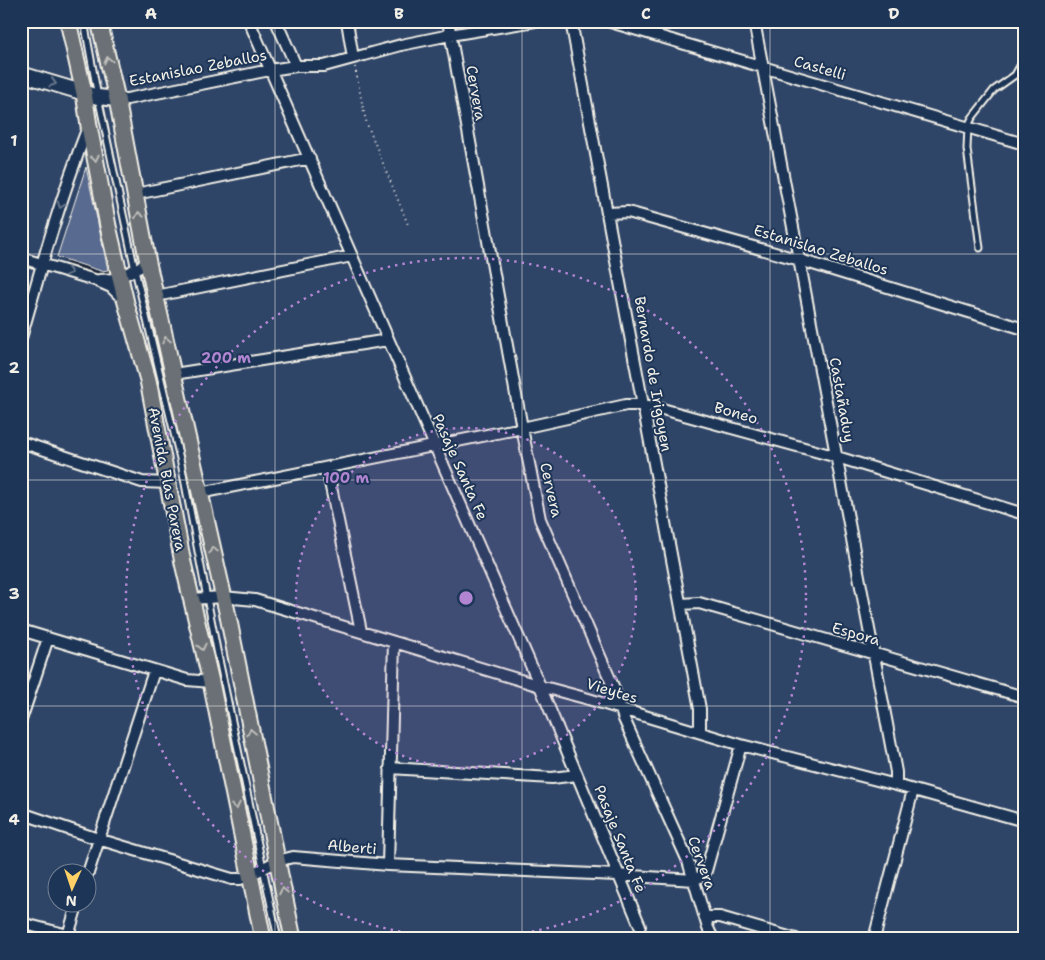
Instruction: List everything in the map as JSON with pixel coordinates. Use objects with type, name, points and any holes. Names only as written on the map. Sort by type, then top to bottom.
[{"type":"main road","name":"Avenida Blas Parera","points":[[68,21],[91,95],[88,126],[126,303],[148,380],[191,599],[256,872],[263,939]]},
{"type":"main road","name":"Avenida Blas Parera","points":[[99,21],[136,194],[142,267],[156,296],[174,374],[223,597],[293,939]]},
{"type":"main road","name":"Estanislao Zeballos","points":[[21,74],[91,95],[117,99]]},
{"type":"street","name":"Pasaje Santa Fe","points":[[250,21],[540,686],[611,853],[617,875],[640,926]]},
{"type":"street","points":[[276,21],[296,66]]},
{"type":"street","points":[[347,21],[353,58],[450,35],[535,21]]},
{"type":"street","name":"Cervera","points":[[448,21],[522,428],[543,528],[612,686],[620,709],[688,861],[705,918],[714,939]]},
{"type":"street","name":"Bernardo de Irigoyen","points":[[571,21],[681,604],[700,709],[700,732]]},
{"type":"street","name":"Castelli","points":[[607,21],[1024,144]]},
{"type":"street","name":"Castañaduy","points":[[754,21],[896,772],[896,785]]},
{"type":"street","name":"Estanislao Zeballos","points":[[117,99],[127,99],[270,70],[296,66],[324,66],[353,58]]},
{"type":"street","points":[[21,338],[42,264],[88,126]]},
{"type":"street","points":[[136,194],[310,158]]},
{"type":"street","name":"Estanislao Zeballos","points":[[608,213],[628,212],[800,260],[1024,329]]},
{"type":"street","points":[[156,296],[352,256]]},
{"type":"street","points":[[21,258],[95,280],[111,287],[126,303]]},
{"type":"street","points":[[95,280],[108,280],[120,277],[142,267]]},
{"type":"street","points":[[174,374],[388,340]]},
{"type":"street","name":"Boneo","points":[[435,446],[626,405],[642,404],[656,406],[837,457],[1024,514]]},
{"type":"street","points":[[21,442],[142,482],[168,483]]},
{"type":"street","points":[[200,493],[435,446]]},
{"type":"street","points":[[327,468],[361,631]]},
{"type":"street","name":"Vieytes","points":[[191,599],[223,597],[255,600],[741,745],[896,785],[1024,821]]},
{"type":"street","name":"Espora","points":[[681,604],[699,603],[873,655],[1024,697]]},
{"type":"street","points":[[21,630],[154,671],[187,680],[211,682]]},
{"type":"street","points":[[21,720],[48,638]]},
{"type":"street","points":[[388,865],[394,642]]},
{"type":"street","points":[[91,862],[154,671]]},
{"type":"street","points":[[694,880],[702,876],[706,871],[741,745]]},
{"type":"street","points":[[390,768],[552,778],[577,775]]},
{"type":"street","points":[[874,939],[913,790]]},
{"type":"street","name":"Alberti","points":[[21,814],[232,879],[240,879],[277,861],[293,857],[388,865],[694,880]]},
{"type":"street","points":[[21,922],[67,937],[75,912]]},
{"type":"street","points":[[705,918],[720,918],[796,939]]},
{"type":"lane","points":[[84,21],[91,95],[142,267],[207,597],[256,872],[278,939]]},
{"type":"lane","points":[[980,248],[967,149],[968,126],[994,90],[1015,75],[1024,60]]},
{"type":"path","points":[[353,58],[366,119],[409,228]]},
{"type":"building","points":[[86,167],[108,270],[101,271],[57,257]]}]
